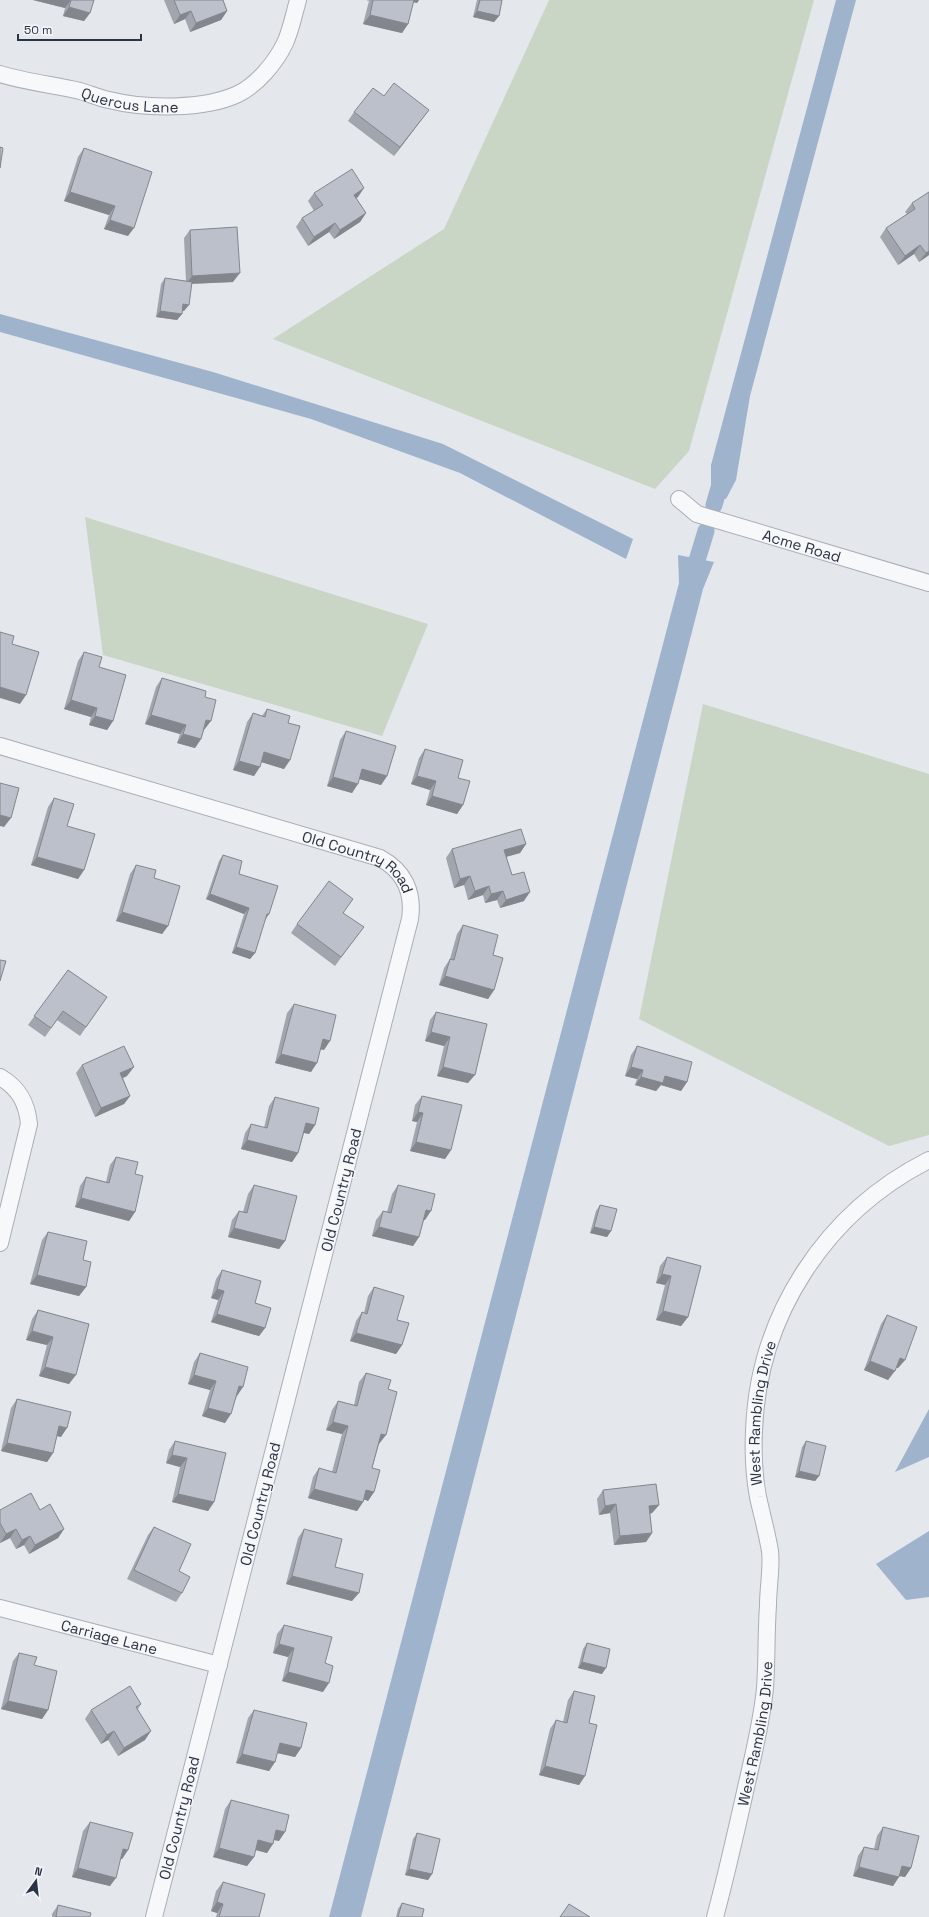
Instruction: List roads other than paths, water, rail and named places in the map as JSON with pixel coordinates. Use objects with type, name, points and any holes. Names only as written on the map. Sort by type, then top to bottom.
[{"type":"street","name":"Quercus Lane","points":[[0,74],[81,92],[109,100],[139,105],[168,106],[194,104],[227,98],[238,93],[264,72],[285,42],[298,0]]},
{"type":"street","name":"Acme Road","points":[[679,499],[697,514],[929,584]]},
{"type":"street","name":"Old Country Road","points":[[0,746],[380,858],[391,864],[400,872],[407,882],[411,894],[412,906],[410,919],[154,1917]]},
{"type":"street","points":[[0,1077],[17,1090],[24,1100],[28,1112],[29,1124],[0,1243]]},
{"type":"street","name":"West Rambling Drive","points":[[715,1917],[725,1881],[761,1718],[765,1688],[770,1552],[754,1470],[754,1431],[757,1392],[766,1354],[777,1322],[788,1298],[808,1265],[832,1234],[859,1206],[890,1182],[929,1160]]},
{"type":"street","name":"Carriage Lane","points":[[0,1608],[219,1665]]},
{"type":"water","points":[[836,0],[856,0],[750,396],[736,480],[726,499],[711,495],[711,465]]},
{"type":"water","points":[[0,314],[213,372],[443,444],[633,539],[626,559],[460,473],[311,419],[0,332]]},
{"type":"water","points":[[678,555],[714,562],[703,589],[361,1917],[329,1917],[679,583]]},
{"type":"water","points":[[929,1409],[929,1457],[895,1472]]},
{"type":"water","points":[[929,1531],[929,1597],[906,1600],[876,1564]]},
{"type":"waterway","points":[[714,505],[723,474]]},
{"type":"waterway","points":[[691,580],[706,531]]}]
